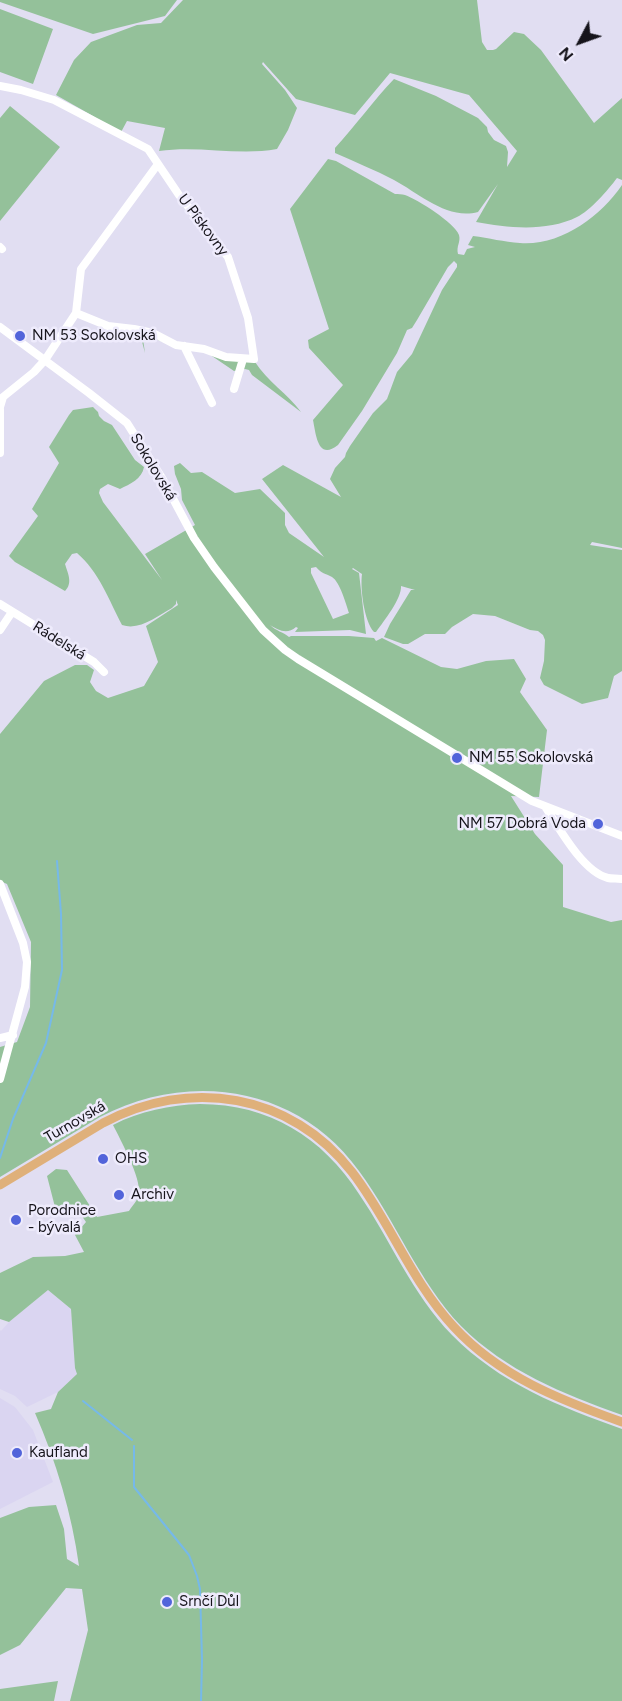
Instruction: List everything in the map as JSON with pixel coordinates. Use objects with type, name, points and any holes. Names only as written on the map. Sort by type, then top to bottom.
[{"type":"main road","name":"Turnovská","points":[[0,1185],[117,1115],[143,1106],[172,1100],[211,1097],[246,1102],[278,1113],[312,1133],[339,1156],[366,1192],[428,1295],[465,1339],[497,1365],[536,1388],[566,1402],[622,1422]]},
{"type":"street","name":"U Pískovny","points":[[0,86],[54,100],[148,149],[179,195],[228,257],[248,318],[254,359],[243,359]]},
{"type":"street","points":[[0,453],[0,408],[3,397],[45,360],[76,314],[81,269],[158,164]]},
{"type":"street","points":[[76,314],[108,326],[134,328],[153,333],[176,345],[204,348],[226,357],[243,359],[234,389]]},
{"type":"street","name":"Sokolovská","points":[[0,327],[127,423],[214,567],[273,640],[298,659],[532,801],[622,836]]},
{"type":"street","points":[[184,346],[212,403]]},
{"type":"street","name":"Rádelská","points":[[0,604],[94,662],[104,672]]},
{"type":"street","points":[[0,630],[12,612]]},
{"type":"street","points":[[546,807],[569,844],[587,864],[606,878],[622,879]]},
{"type":"street","points":[[0,884],[23,943],[27,962],[25,987],[0,1079]]},
{"type":"street","points":[[0,1038],[13,1035]]},
{"type":"shaded area","points":[[48,1290],[71,1309],[77,1374],[58,1392],[27,1407],[15,1396],[0,1389],[0,1330]]},
{"type":"shaded area","points":[[0,1398],[15,1407],[33,1430],[53,1482],[0,1509]]},
{"type":"green space","points":[[0,0],[177,0],[165,16],[93,34],[0,2]]},
{"type":"green space","points":[[183,0],[477,0],[482,42],[487,50],[496,49],[514,32],[524,34],[541,50],[594,123],[622,98],[622,180],[617,178],[598,200],[577,217],[540,227],[501,226],[476,222],[498,184],[478,212],[455,212],[434,204],[394,180],[335,153],[335,148],[394,79],[436,96],[478,118],[487,127],[494,140],[506,146],[507,167],[517,151],[469,95],[390,73],[355,115],[296,99],[263,62],[262,64],[285,90],[297,108],[277,149],[262,151],[174,149],[159,151],[165,128],[127,121],[120,134],[56,95],[74,60],[91,42],[137,25],[161,23]]},
{"type":"green space","points":[[0,9],[53,29],[33,84],[0,72]]},
{"type":"green space","points":[[10,106],[60,147],[0,221],[0,118]]},
{"type":"green space","points":[[328,159],[336,161],[395,194],[411,197],[435,212],[456,230],[459,235],[458,254],[464,255],[467,249],[475,247],[468,245],[473,236],[508,242],[535,243],[564,234],[578,227],[603,208],[622,185],[622,548],[592,542],[590,545],[622,550],[622,671],[614,676],[608,698],[582,704],[544,685],[540,678],[544,661],[545,640],[543,635],[538,631],[495,616],[473,614],[445,634],[425,634],[408,644],[384,637],[411,590],[415,590],[401,586],[399,597],[392,609],[374,632],[364,604],[362,574],[353,568],[359,573],[366,634],[350,630],[295,632],[298,628],[296,627],[286,631],[270,625],[289,637],[349,636],[374,638],[376,641],[382,638],[441,667],[457,669],[486,661],[514,659],[526,679],[520,692],[547,730],[539,797],[511,796],[535,834],[563,865],[563,907],[611,922],[622,920],[622,1415],[536,1380],[478,1342],[461,1326],[432,1290],[359,1171],[334,1142],[305,1120],[274,1104],[240,1094],[205,1091],[169,1094],[134,1102],[100,1117],[0,1177],[0,1047],[17,1042],[30,1007],[31,942],[7,884],[0,881],[0,734],[44,681],[75,665],[87,665],[94,670],[90,682],[96,691],[108,698],[144,686],[158,662],[146,626],[178,605],[176,600],[172,608],[142,624],[122,625],[97,578],[77,553],[72,554],[65,564],[69,582],[65,591],[15,562],[9,556],[38,516],[32,509],[59,463],[49,447],[73,410],[93,407],[104,421],[112,425],[135,460],[144,467],[141,475],[131,483],[120,489],[108,484],[100,489],[99,493],[103,502],[162,580],[145,554],[195,525],[182,500],[181,489],[175,474],[174,466],[180,463],[191,473],[202,472],[235,493],[260,489],[285,513],[285,525],[289,533],[324,557],[262,479],[283,465],[341,497],[330,479],[335,468],[345,457],[373,413],[387,399],[397,372],[412,354],[442,290],[457,267],[454,261],[448,267],[412,328],[407,330],[397,353],[362,411],[338,445],[326,450],[319,444],[313,420],[343,385],[309,348],[308,340],[329,329],[290,209]],"holes":[[[316,567],[338,583],[349,613],[333,619],[311,573],[311,568]]]},
{"type":"green space","points":[[140,334],[255,362],[301,412],[252,375],[249,370],[234,371],[206,352],[174,346],[158,340],[143,339],[145,353]]},
{"type":"green space","points":[[200,1104],[249,1110],[271,1117],[311,1140],[344,1174],[359,1194],[425,1302],[452,1335],[470,1352],[531,1392],[622,1429],[622,1701],[70,1701],[88,1630],[82,1589],[66,1588],[20,1645],[0,1655],[0,1518],[29,1507],[56,1505],[64,1529],[67,1559],[79,1566],[62,1488],[35,1413],[51,1409],[58,1392],[77,1374],[71,1309],[48,1290],[9,1322],[0,1319],[0,1273],[33,1257],[65,1256],[84,1252],[75,1235],[86,1222],[75,1206],[55,1207],[47,1176],[56,1169],[67,1170],[97,1217],[129,1211],[139,1194],[139,1187],[130,1159],[113,1125],[155,1110]]},
{"type":"green space","points":[[58,1681],[54,1701],[0,1701],[0,1689]]},
{"type":"waterway","points":[[0,1158],[13,1119],[46,1043],[62,970],[57,861]]},
{"type":"waterway","points":[[83,1401],[132,1440]]},
{"type":"waterway","points":[[134,1446],[134,1487],[189,1555],[197,1576],[200,1589],[201,1701]]},
{"type":"place","name":"NM 53 Sokolovská","points":[[20,336]]},
{"type":"place","name":"NM 55 Sokolovská","points":[[457,758]]},
{"type":"place","name":"NM 57 Dobrá Voda","points":[[598,824]]},
{"type":"place","name":"OHS","points":[[103,1159]]},
{"type":"place","name":"Archiv","points":[[119,1195]]},
{"type":"place","name":"Porodnice - bývalá","points":[[16,1220]]},
{"type":"place","name":"Kaufland","points":[[17,1453]]},
{"type":"place","name":"Srnčí Důl","points":[[167,1602]]}]
